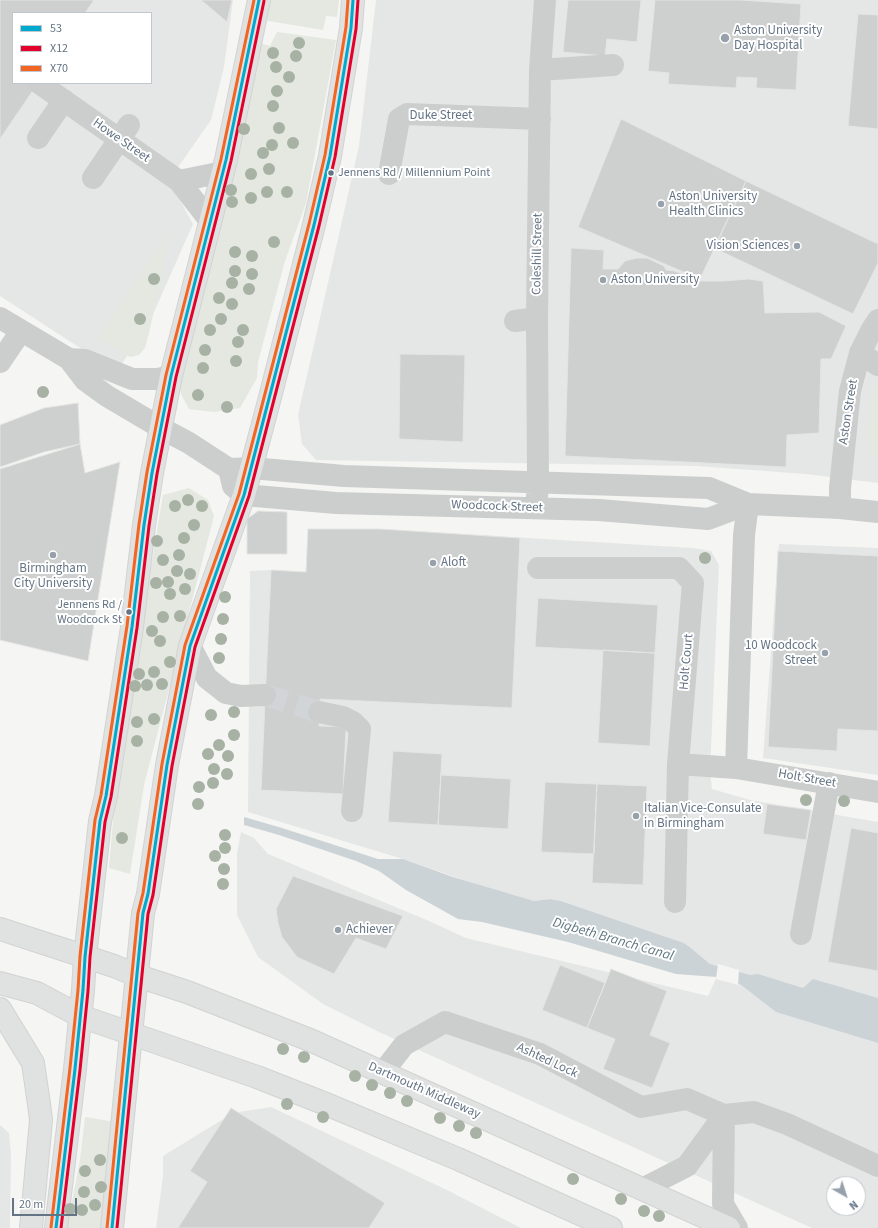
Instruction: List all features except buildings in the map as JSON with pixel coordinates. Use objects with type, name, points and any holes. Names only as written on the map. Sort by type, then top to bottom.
[{"type":"main road","points":[[56,1228],[83,990],[85,957],[100,821],[106,796],[132,627],[152,473],[169,433],[166,401],[171,376],[223,172],[259,0]]},
{"type":"main road","points":[[112,1228],[143,913],[148,894],[167,765],[190,646],[244,495],[330,156],[351,28],[353,0]]},
{"type":"main road","name":"Dartmouth Middleway","points":[[0,929],[114,966],[138,976],[187,992],[310,1040],[729,1228]]},
{"type":"main road","points":[[0,983],[37,993],[80,1016],[201,1059],[257,1077],[326,1104],[458,1159],[602,1226]]},
{"type":"main road","points":[[0,1009],[33,1063],[39,1104],[41,1120],[31,1228]]},
{"type":"street","name":"Coleshill Street","points":[[536,508],[538,483],[537,318],[540,70],[545,0]]},
{"type":"street","points":[[540,70],[613,65]]},
{"type":"street","name":"Howe Street","points":[[40,84],[64,100],[129,136],[179,182],[210,221]]},
{"type":"street","points":[[38,138],[64,100]]},
{"type":"street","name":"Duke Street","points":[[389,174],[399,119],[407,114],[540,119]]},
{"type":"street","points":[[93,178],[129,136]]},
{"type":"street","points":[[179,182],[223,172]]},
{"type":"street","points":[[0,318],[70,359],[85,380],[107,396],[228,469],[234,486],[244,495]]},
{"type":"street","points":[[515,321],[537,318]]},
{"type":"street","name":"Aston Street","points":[[840,508],[840,488],[850,391],[869,359],[872,329],[878,320]]},
{"type":"street","points":[[0,362],[21,331]]},
{"type":"street","points":[[70,359],[85,360],[132,379],[166,401]]},
{"type":"street","points":[[132,379],[171,376]]},
{"type":"street","name":"Woodcock Street","points":[[228,469],[251,468],[344,476],[709,488],[748,504],[840,508],[878,512]]},
{"type":"street","name":"Woodcock Street","points":[[244,495],[336,503],[598,510],[708,519],[748,504]]},
{"type":"street","points":[[736,768],[744,535],[748,504]]},
{"type":"street","name":"Holt Court","points":[[538,568],[679,568],[693,583],[678,764],[675,902]]},
{"type":"street","points":[[190,646],[207,678],[226,693],[241,696],[265,695]]},
{"type":"street","points":[[319,712],[343,717],[360,729],[352,811]]},
{"type":"street","name":"Holt Street","points":[[678,764],[736,768],[878,792]]},
{"type":"street","points":[[801,934],[829,783]]},
{"type":"street","name":"Ashted Lock","points":[[383,1072],[404,1045],[445,1022],[540,1054],[641,1108],[687,1099],[724,1115]]},
{"type":"street","points":[[642,1189],[687,1166],[724,1115],[754,1112],[787,1124],[878,1166]]},
{"type":"street","points":[[724,1115],[723,1204],[737,1228]]},
{"type":"shaded area","points":[[0,0],[233,0],[224,67],[211,120],[169,180],[193,224],[154,312],[117,372],[0,296]]},
{"type":"shaded area","points":[[269,0],[339,0],[337,17],[326,16],[323,30],[263,20]]},
{"type":"shaded area","name":"Aston University","points":[[376,0],[878,0],[878,483],[806,474],[696,466],[316,460],[302,444],[298,415],[359,146]]},
{"type":"shaded area","points":[[277,32],[336,40],[306,203],[285,261],[258,362],[257,378],[240,408],[214,412],[189,409],[181,394],[179,382],[256,42],[270,46]]},
{"type":"shaded area","points":[[168,232],[164,266],[145,348],[139,355],[130,357],[97,339]]},
{"type":"shaded area","points":[[876,380],[878,381],[878,460],[870,451],[867,440],[867,423]]},
{"type":"shaded area","points":[[189,488],[208,500],[214,516],[144,785],[130,874],[109,868],[118,764],[163,495]]},
{"type":"shaded area","points":[[308,529],[380,529],[693,548],[711,551],[719,565],[710,772],[712,789],[750,800],[878,822],[878,1228],[812,1228],[379,1032],[323,1004],[258,957],[237,915],[237,853],[241,832],[254,838],[268,854],[466,938],[708,996],[720,970],[710,964],[684,943],[561,901],[550,899],[534,901],[487,888],[403,859],[248,812],[250,571],[271,570],[306,572]]},
{"type":"shaded area","name":"10 Woodcock Street","points":[[779,544],[878,548],[878,775],[763,758]]},
{"type":"shaded area","points":[[271,1107],[447,1190],[521,1228],[156,1228],[163,1176],[163,1156],[233,1113]]},
{"type":"shaded area","points":[[85,1117],[116,1122],[104,1228],[67,1228],[80,1160]]},
{"type":"shaded area","points":[[0,1125],[9,1133],[11,1154],[10,1228],[0,1228]]},
{"type":"water","name":"Digbeth Branch Canal","points":[[244,817],[378,859],[403,859],[453,877],[534,901],[550,899],[561,901],[684,943],[710,964],[750,975],[758,974],[803,988],[813,979],[878,998],[878,1043],[776,1012],[740,984],[716,977],[676,974],[568,942],[482,922],[458,919],[406,890],[379,871],[356,861],[244,825]]},
{"type":"pier","points":[[718,964],[739,970],[738,985],[716,979]]},
{"type":"tunnel","points":[[265,695],[319,712]]},
{"type":"transit line","name":"X70","points":[[51,1227],[70,1068],[80,956],[95,820],[101,795],[127,626],[139,524],[147,472],[166,375],[221,159],[254,0]]},
{"type":"transit line","name":"53","points":[[56,1228],[75,1069],[85,957],[100,821],[106,796],[132,627],[144,525],[152,473],[171,376],[226,160],[259,0]]},
{"type":"transit line","name":"X70","points":[[107,1228],[138,913],[143,893],[162,764],[185,645],[239,494],[309,224],[325,155],[346,27],[348,0]]},
{"type":"transit line","name":"53","points":[[112,1228],[143,913],[148,894],[167,765],[190,646],[244,495],[314,225],[330,156],[351,28],[353,0]]},
{"type":"transit line","name":"X12","points":[[117,1228],[148,914],[153,895],[172,766],[195,647],[249,496],[319,226],[335,157],[356,29],[358,0]]},
{"type":"transit line","name":"X12","points":[[61,1228],[80,1070],[90,957],[105,822],[111,797],[137,628],[149,526],[157,474],[176,377],[231,161],[264,1]]},
{"type":"place","name":"Aston University Day Hospital","points":[[725,38]]},
{"type":"place","name":"Jennens Rd / Millennium Point","points":[[331,173]]},
{"type":"place","name":"Aston University Health Clinics","points":[[661,204]]},
{"type":"place","name":"Vision Sciences","points":[[797,246]]},
{"type":"place","name":"Aston University","points":[[603,280]]},
{"type":"place","name":"Birmingham City University","points":[[53,555]]},
{"type":"place","name":"Aloft","points":[[433,563]]},
{"type":"place","name":"Jennens Rd / Woodcock St","points":[[129,612]]},
{"type":"place","name":"10 Woodcock Street","points":[[825,653]]},
{"type":"place","name":"Italian Vice-Consulate in Birmingham","points":[[636,816]]},
{"type":"place","name":"Achiever","points":[[338,930]]}]
